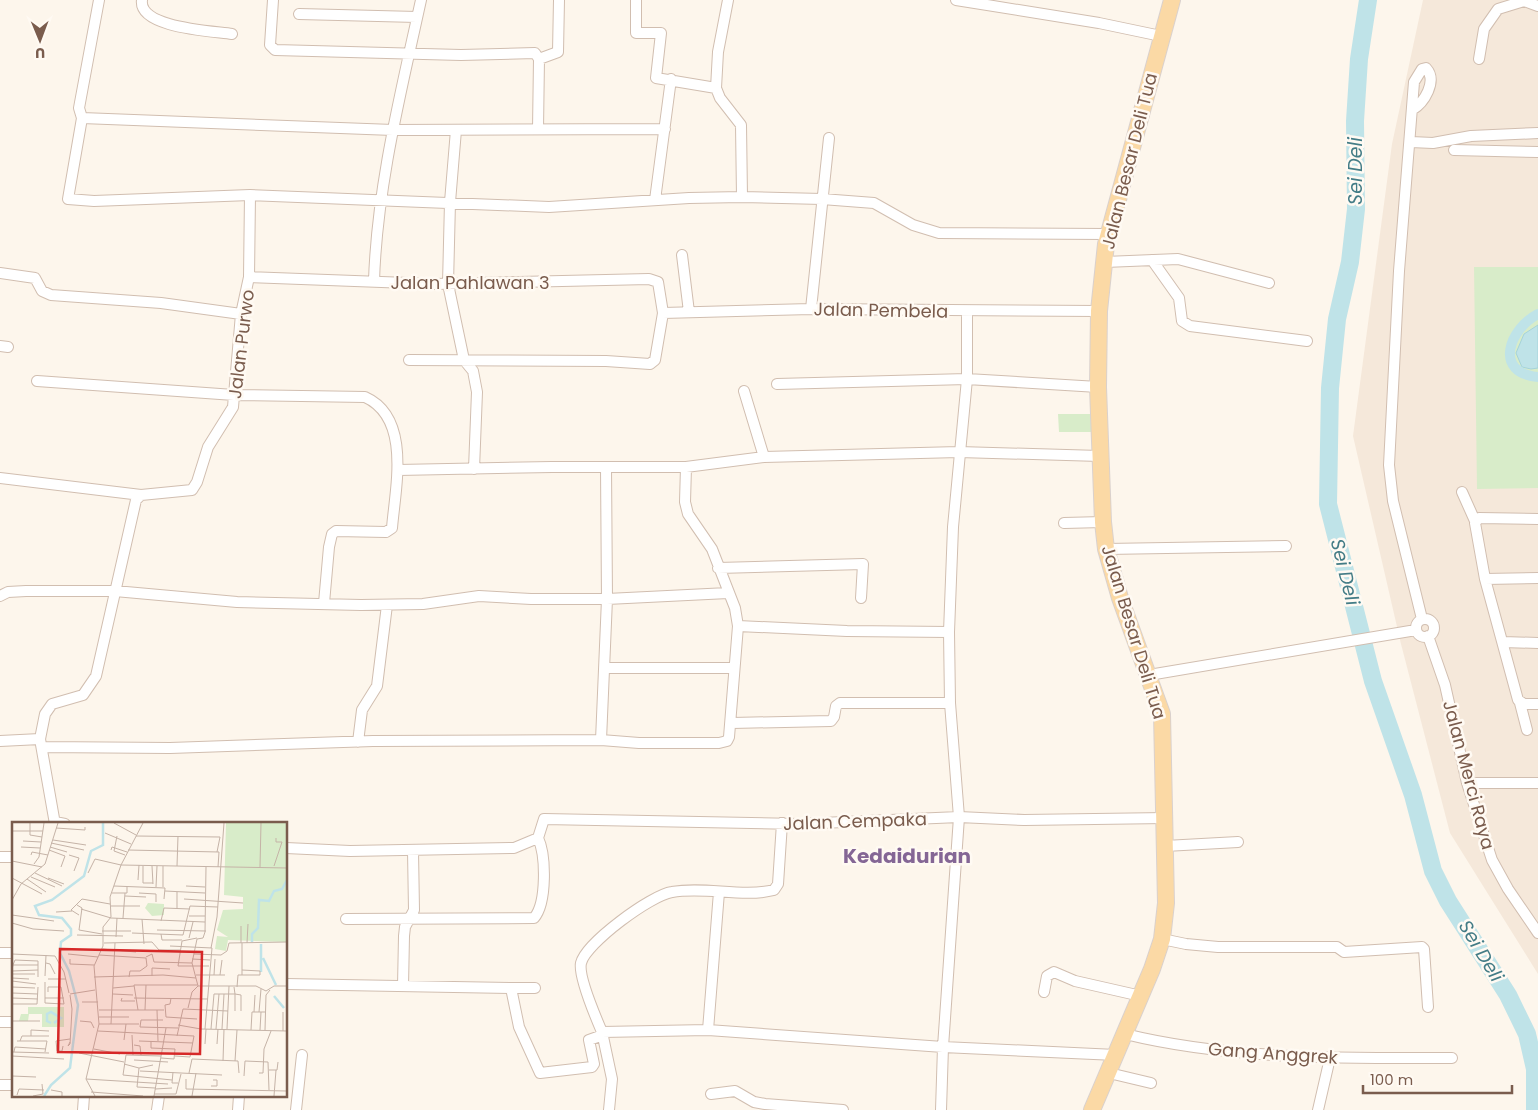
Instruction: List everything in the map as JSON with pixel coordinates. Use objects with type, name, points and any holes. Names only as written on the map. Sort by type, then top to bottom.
[{"type":"main road","name":"Jalan Besar Deli Tua","points":[[1092,1110],[1125,1034],[1162,939],[1166,902],[1166,818],[1162,714],[1120,598],[1106,549],[1100,456],[1098,311],[1108,234],[1172,0]]},
{"type":"street","points":[[99,0],[79,108],[82,118],[68,199],[94,201],[250,195],[381,202],[450,202],[548,207],[742,196],[874,203],[913,225],[939,233],[1108,234]]},
{"type":"street","points":[[142,0],[143,10],[151,18],[182,27],[232,34]]},
{"type":"street","points":[[273,0],[270,44],[273,50],[461,55],[533,52],[539,58],[538,130]]},
{"type":"street","points":[[374,281],[381,202],[393,130],[421,0]]},
{"type":"street","points":[[539,58],[558,52],[559,0]]},
{"type":"street","points":[[636,0],[636,33],[661,33],[656,78],[716,88]]},
{"type":"street","points":[[728,0],[718,52],[716,88],[720,98],[741,125],[742,196]]},
{"type":"street","points":[[956,0],[1099,23],[1161,36]]},
{"type":"street","points":[[1479,59],[1484,29],[1498,9],[1524,1],[1538,6]]},
{"type":"street","points":[[298,14],[417,17]]},
{"type":"street","points":[[655,200],[671,80]]},
{"type":"street","points":[[1412,110],[1411,142],[1399,271],[1389,475],[1393,501],[1422,620]]},
{"type":"street","points":[[82,118],[393,130],[665,129]]},
{"type":"street","points":[[456,130],[450,202],[448,284],[464,360],[473,371],[477,392],[474,469]]},
{"type":"street","points":[[1411,142],[1432,143],[1483,136],[1538,133]]},
{"type":"street","points":[[1483,136],[1483,151]]},
{"type":"street","points":[[811,309],[829,138]]},
{"type":"street","points":[[1454,150],[1538,152]]},
{"type":"street","name":"Jalan Purwo","points":[[141,494],[192,490],[208,447],[230,414],[234,395],[241,314],[249,277],[250,195]]},
{"type":"street","points":[[682,255],[689,312]]},
{"type":"street","points":[[1105,262],[1178,259],[1269,282]]},
{"type":"street","points":[[1152,260],[1179,298],[1182,320],[1190,326],[1307,340]]},
{"type":"street","points":[[0,273],[35,278],[42,291],[51,295],[161,303],[241,314]]},
{"type":"street","name":"Jalan Pahlawan 3","points":[[249,277],[448,284],[655,280],[658,282],[663,313]]},
{"type":"street","name":"Jalan Pembela","points":[[663,313],[811,309],[967,312],[1098,311]]},
{"type":"street","points":[[941,1110],[943,1047],[959,817],[950,703],[949,632],[953,527],[967,378],[967,312]]},
{"type":"street","points":[[410,360],[650,364],[655,360],[663,313]]},
{"type":"street","points":[[777,384],[967,378],[1098,387]]},
{"type":"street","points":[[37,381],[234,395],[365,397],[373,401],[384,412],[393,428],[398,470],[391,530],[386,532],[336,531],[332,534],[324,603]]},
{"type":"street","points":[[744,392],[764,457]]},
{"type":"street","points":[[398,470],[606,466],[686,468],[764,457],[959,452],[1100,456]]},
{"type":"street","points":[[601,740],[607,598],[606,466]]},
{"type":"street","points":[[0,741],[244,747],[358,742],[601,740],[640,743],[719,743],[727,741],[732,723],[738,626],[735,608],[705,537],[688,514],[685,502],[686,468]]},
{"type":"street","points":[[0,478],[141,494]]},
{"type":"street","points":[[1462,492],[1475,521],[1485,579],[1527,730]]},
{"type":"street","points":[[58,822],[41,743],[44,714],[49,706],[83,695],[96,676],[136,500],[141,494]]},
{"type":"street","points":[[1475,521],[1479,518],[1538,518]]},
{"type":"street","points":[[1064,523],[1103,522]]},
{"type":"street","points":[[1106,549],[1286,546]]},
{"type":"street","points":[[718,568],[863,564],[861,598]]},
{"type":"street","points":[[1485,579],[1538,578]]},
{"type":"street","points":[[0,596],[8,592],[26,591],[115,591],[237,602],[387,605],[424,604],[479,596],[531,599],[728,593]]},
{"type":"street","points":[[358,742],[362,710],[377,686],[387,605]]},
{"type":"street","points":[[1422,620],[1428,620],[1433,625],[1433,632],[1428,636],[1421,636],[1416,630],[1416,624],[1422,620]]},
{"type":"street","points":[[738,626],[847,631],[949,632]]},
{"type":"street","points":[[1149,675],[1416,630]]},
{"type":"street","name":"Jalan Merci Raya","points":[[1428,636],[1445,686],[1467,783],[1492,860],[1508,889],[1538,933]]},
{"type":"street","points":[[1502,642],[1538,643]]},
{"type":"street","points":[[604,668],[734,668]]},
{"type":"street","points":[[732,723],[830,721],[834,717],[837,704],[840,703],[950,703]]},
{"type":"street","points":[[1520,703],[1538,704]]},
{"type":"street","points":[[1467,783],[1538,783]]},
{"type":"street","name":"Jalan Cempaka","points":[[538,838],[544,819],[818,824],[959,817],[1024,820],[1166,818]]},
{"type":"street","points":[[609,1110],[612,1079],[602,1033],[589,1000],[580,967],[582,959],[634,909],[650,899],[673,891],[771,891],[776,889],[781,851],[782,823]]},
{"type":"street","points":[[288,848],[413,851],[514,848],[538,838],[542,850],[544,878],[539,911],[534,918],[411,917],[346,920]]},
{"type":"street","points":[[1165,846],[1238,842]]},
{"type":"street","points":[[403,986],[404,936],[406,926],[414,910],[413,851]]},
{"type":"street","points":[[708,1030],[719,892]]},
{"type":"street","points":[[1162,939],[1198,946],[1337,947],[1344,952],[1421,946],[1424,949],[1428,1007]]},
{"type":"street","points":[[1044,992],[1046,976],[1054,972],[1075,981],[1140,996]]},
{"type":"street","points":[[288,984],[535,988]]},
{"type":"street","points":[[511,988],[519,1027],[539,1073],[592,1067],[594,1064],[590,1040],[602,1033],[708,1030],[943,1047],[1116,1055]]},
{"type":"street","name":"Gang Anggrek","points":[[1125,1034],[1216,1050],[1330,1058],[1452,1058]]},
{"type":"street","points":[[296,1110],[302,1055]]},
{"type":"street","points":[[1318,1110],[1330,1058]]},
{"type":"street","points":[[1108,1073],[1151,1083]]},
{"type":"street","points":[[711,1094],[735,1091],[754,1102],[765,1104],[843,1110]]},
{"type":"shaded area","points":[[1423,0],[1538,0],[1538,974],[1450,833],[1401,644],[1353,436],[1392,144]]},
{"type":"green space","points":[[1474,267],[1538,267],[1538,488],[1477,489]]},
{"type":"green space","points":[[1058,414],[1091,414],[1091,432],[1059,432]]},
{"type":"water","points":[[1538,325],[1538,368],[1522,367],[1516,353],[1524,334]]},
{"type":"waterway","name":"Sei Deli","points":[[1368,0],[1359,59],[1355,121],[1356,209],[1350,262],[1337,319],[1330,388],[1328,504],[1373,681],[1413,795],[1433,871],[1448,901],[1508,995],[1527,1034],[1535,1069],[1535,1110]]},
{"type":"waterway","points":[[1538,314],[1519,330],[1513,339],[1510,350],[1515,368],[1524,374],[1538,377]]},
{"type":"district","name":"Kedaidurian","points":[[907,856]]}]
